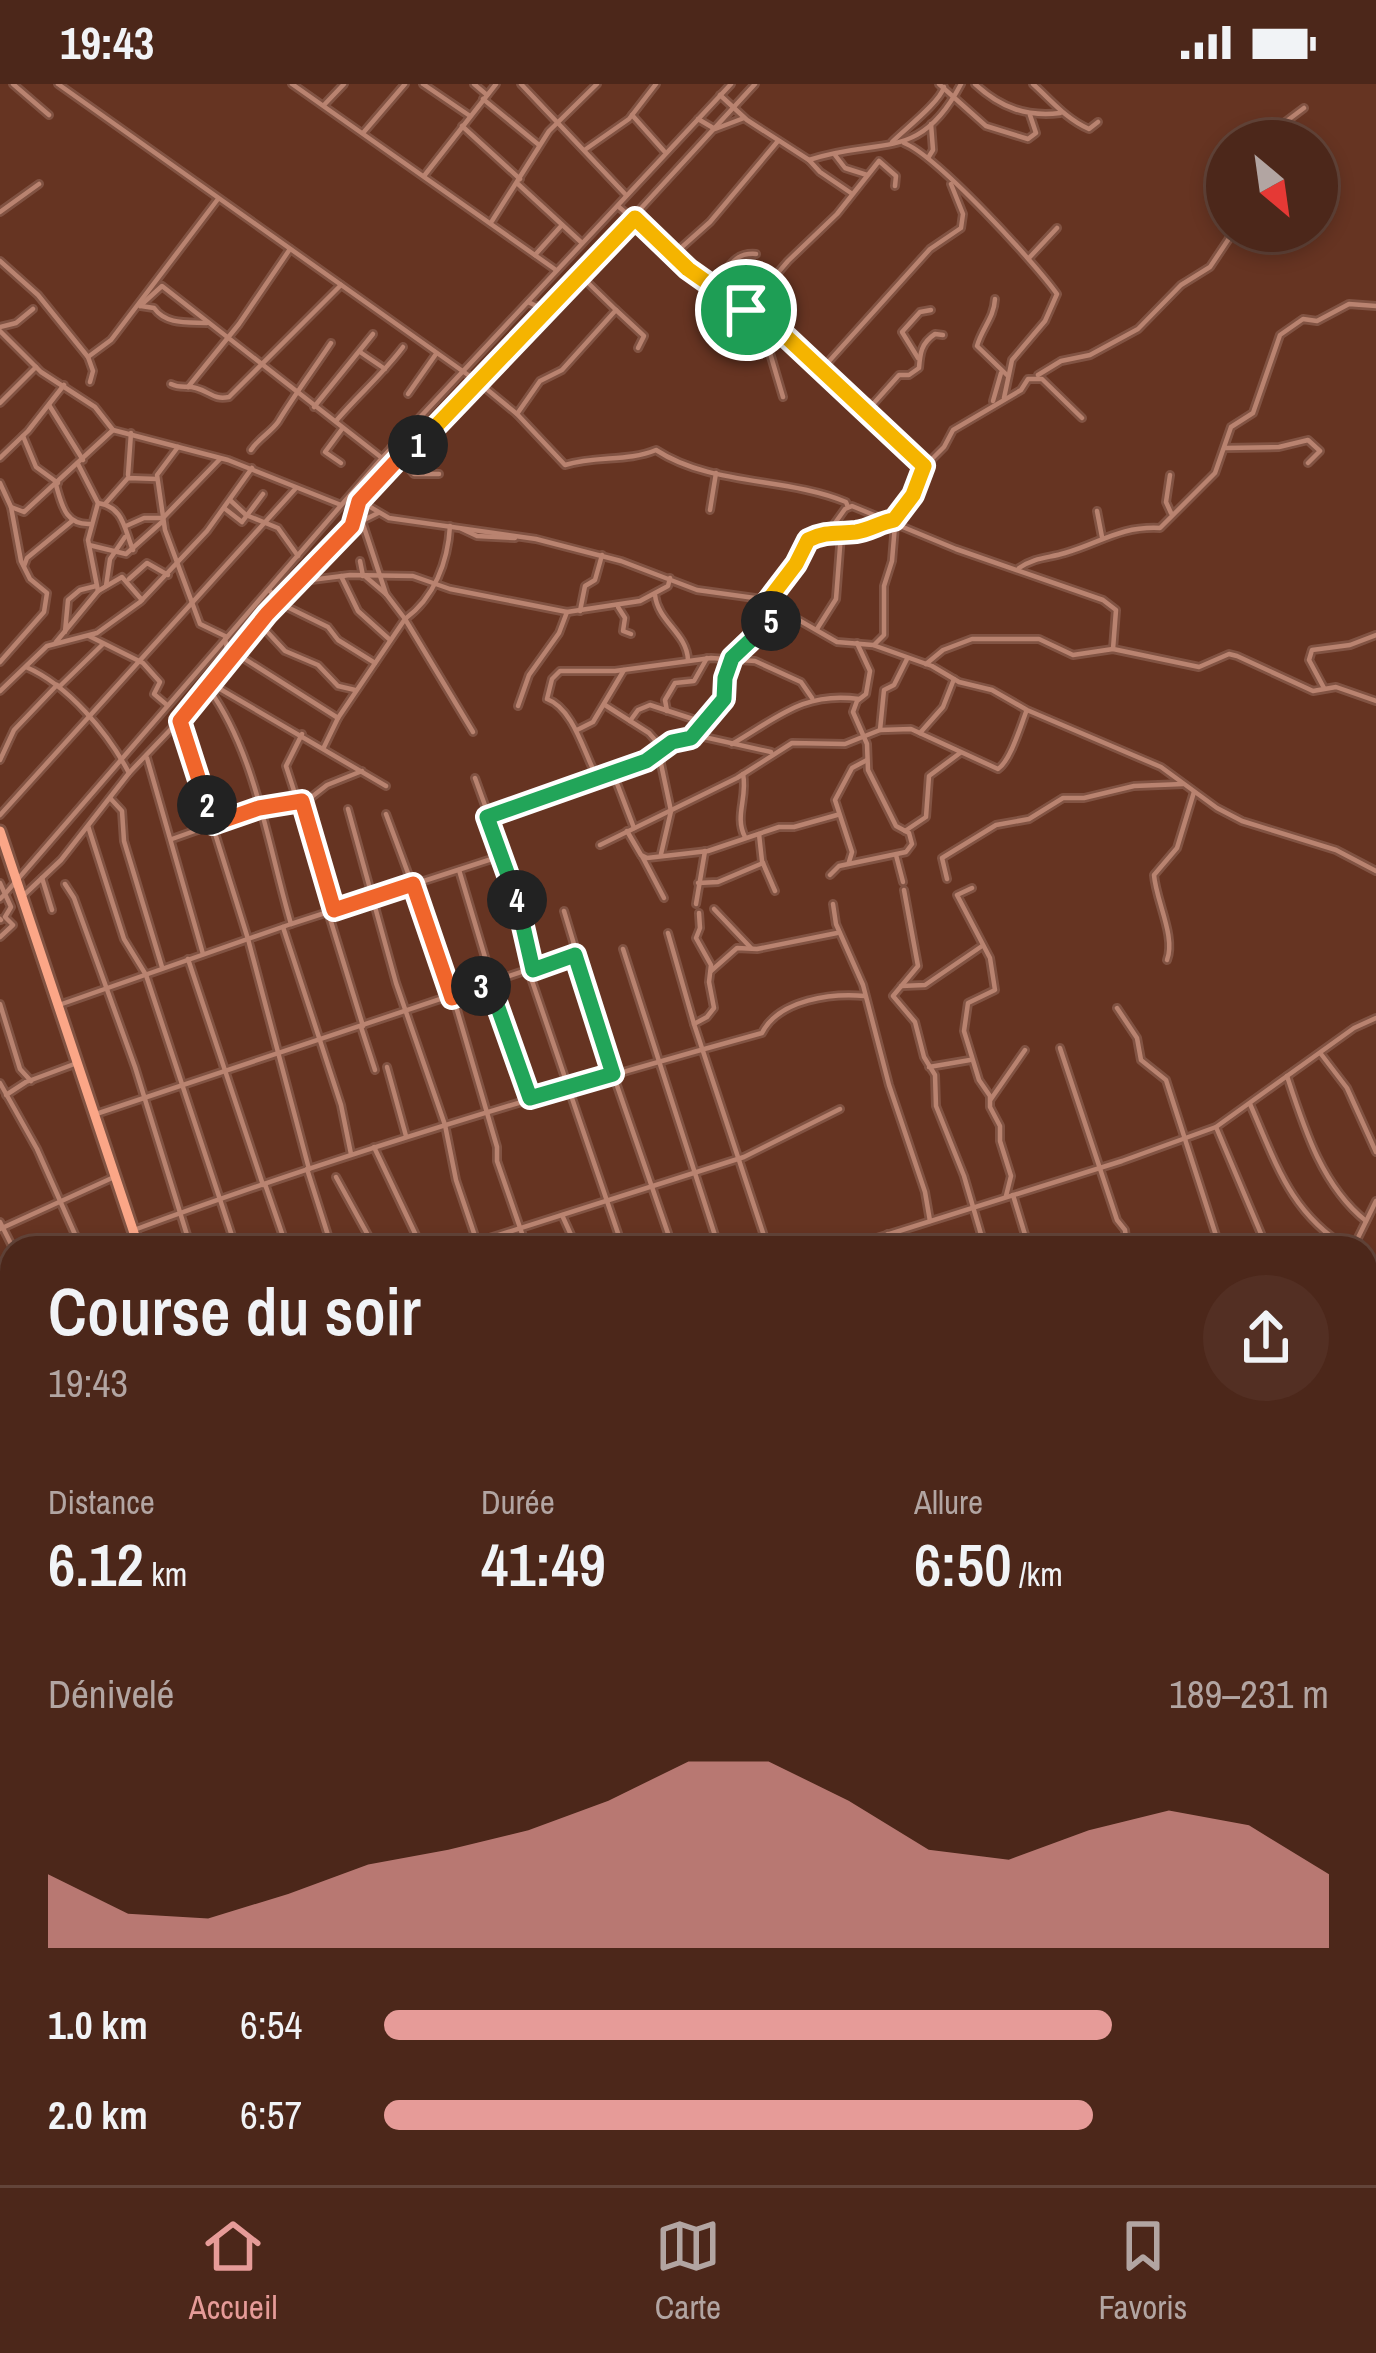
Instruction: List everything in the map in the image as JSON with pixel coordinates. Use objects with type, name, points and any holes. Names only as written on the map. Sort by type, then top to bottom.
[{"type":"street","points":[[14,84],[49,115]]},
{"type":"street","points":[[58,84],[478,382],[517,414],[565,465],[584,458],[640,457],[656,450],[716,472],[825,494],[848,507],[1114,607],[1113,649]]},
{"type":"street","points":[[292,84],[556,270]]},
{"type":"street","points":[[324,106],[344,84]]},
{"type":"street","points":[[363,134],[405,84]]},
{"type":"street","points":[[423,84],[470,116]]},
{"type":"street","points":[[474,84],[539,146]]},
{"type":"street","points":[[424,176],[496,84]]},
{"type":"street","points":[[521,84],[626,195]]},
{"type":"street","points":[[491,223],[548,133],[597,84]]},
{"type":"street","points":[[586,149],[632,115],[656,84]]},
{"type":"street","points":[[3,897],[382,458],[731,84]]},
{"type":"street","points":[[359,501],[635,218],[755,84]]},
{"type":"street","points":[[888,145],[941,98],[942,86],[958,89],[973,84],[1030,115],[1060,113]]},
{"type":"street","points":[[1033,84],[1060,113],[1086,130],[1097,122]]},
{"type":"street","points":[[958,89],[986,125],[1028,139],[1036,133],[1030,115]]},
{"type":"street","points":[[809,160],[904,143],[931,124],[958,89]]},
{"type":"street","points":[[720,95],[744,118],[851,193]]},
{"type":"street","points":[[1287,120],[1304,108]]},
{"type":"street","points":[[548,133],[551,113]]},
{"type":"street","points":[[632,115],[666,152]]},
{"type":"street","points":[[715,129],[744,118]]},
{"type":"street","points":[[698,119],[715,129]]},
{"type":"street","points":[[928,158],[933,150],[931,124]]},
{"type":"street","points":[[463,126],[582,243]]},
{"type":"street","points":[[673,255],[710,222],[778,141]]},
{"type":"street","points":[[904,143],[928,158],[1029,258],[1057,295],[1043,324],[1014,358],[1004,398]]},
{"type":"street","points":[[835,155],[845,168],[867,175]]},
{"type":"street","points":[[746,310],[837,214],[879,161],[896,176],[895,186]]},
{"type":"street","points":[[756,169],[763,175]]},
{"type":"street","points":[[820,370],[929,249],[961,228],[963,214],[949,179]]},
{"type":"street","points":[[0,212],[39,184]]},
{"type":"street","points":[[88,357],[111,340],[218,199]]},
{"type":"street","points":[[616,206],[730,302],[763,315],[853,403],[874,403],[900,374],[910,375],[919,368],[902,332],[923,310],[931,310]]},
{"type":"street","points":[[535,255],[562,225]]},
{"type":"street","points":[[1029,258],[1057,228]]},
{"type":"street","points":[[188,387],[290,249]]},
{"type":"street","points":[[873,645],[884,635],[884,586],[892,560],[893,523],[913,495],[924,466],[944,447],[953,430],[1060,361],[1090,355],[1138,329],[1181,285],[1210,267],[1220,252]]},
{"type":"street","points":[[713,286],[739,256],[756,254]]},
{"type":"street","points":[[0,261],[38,295],[88,357],[94,371],[90,382]]},
{"type":"street","points":[[579,274],[644,336],[638,348]]},
{"type":"street","points":[[154,279],[382,458]]},
{"type":"street","points":[[171,384],[212,397],[230,397],[341,285]]},
{"type":"street","points":[[138,305],[163,286]]},
{"type":"street","points":[[994,299],[992,318],[982,329],[977,346],[1010,379]]},
{"type":"street","points":[[528,302],[545,310]]},
{"type":"street","points":[[1017,569],[1040,556],[1061,556],[1123,530],[1158,529],[1215,472],[1232,426],[1246,421],[1253,412],[1280,335],[1304,319],[1317,321],[1349,304],[1376,306]]},
{"type":"street","points":[[138,305],[154,308],[166,319],[209,323]]},
{"type":"street","points":[[33,309],[0,329],[36,367],[99,411],[113,430],[252,468],[340,505]]},
{"type":"street","points":[[517,414],[540,381],[562,370],[616,310]]},
{"type":"street","points":[[746,310],[762,326],[762,339],[783,397]]},
{"type":"street","points":[[314,406],[373,334]]},
{"type":"street","points":[[918,358],[927,340],[944,334]]},
{"type":"street","points":[[250,450],[276,425],[332,343]]},
{"type":"street","points":[[336,421],[403,347]]},
{"type":"street","points":[[360,352],[386,370]]},
{"type":"street","points":[[408,394],[436,354]]},
{"type":"street","points":[[0,403],[36,367]]},
{"type":"street","points":[[994,404],[1001,373]]},
{"type":"street","points":[[1035,376],[1082,418]]},
{"type":"street","points":[[0,458],[64,385]]},
{"type":"street","points":[[49,405],[102,503],[112,506],[126,526],[133,550]]},
{"type":"street","points":[[862,405],[866,414],[924,466]]},
{"type":"street","points":[[341,463],[325,452],[342,429]]},
{"type":"street","points":[[11,507],[24,512],[113,430]]},
{"type":"street","points":[[0,691],[56,642],[97,589],[90,524],[102,503],[128,478],[131,434]]},
{"type":"street","points":[[23,436],[36,467],[57,484],[72,521]]},
{"type":"street","points":[[1225,448],[1276,447],[1308,440],[1320,451],[1308,463]]},
{"type":"street","points":[[178,447],[158,471],[163,519],[203,627],[226,638]]},
{"type":"street","points":[[392,448],[415,474],[439,474]]},
{"type":"street","points":[[89,545],[123,555],[133,550],[220,458]]},
{"type":"street","points":[[56,642],[89,636],[142,600],[224,508],[252,468]]},
{"type":"street","points":[[710,510],[716,472]]},
{"type":"street","points":[[1170,475],[1166,502],[1172,513]]},
{"type":"street","points":[[128,478],[157,479]]},
{"type":"street","points":[[0,486],[11,507],[24,568],[30,580],[46,591],[45,609],[0,662]]},
{"type":"street","points":[[22,896],[64,855],[130,773],[211,687],[267,614],[352,526],[358,512],[358,487]]},
{"type":"street","points":[[0,815],[296,488]]},
{"type":"street","points":[[224,508],[241,522],[263,494]]},
{"type":"street","points":[[230,500],[248,516],[278,528],[298,556]]},
{"type":"street","points":[[359,501],[377,514],[602,555],[701,591],[767,602],[837,642],[873,645],[954,680],[992,690],[1027,710],[1161,767],[1242,821],[1336,850],[1376,872]]},
{"type":"street","points":[[767,602],[808,540],[830,530],[848,507]]},
{"type":"street","points":[[1096,511],[1102,537]]},
{"type":"street","points":[[358,512],[386,594],[473,732]]},
{"type":"street","points":[[352,526],[377,514]]},
{"type":"street","points":[[126,526],[144,518],[163,519]]},
{"type":"street","points":[[24,568],[27,558],[72,521],[90,524]]},
{"type":"street","points":[[830,530],[862,532],[881,521],[893,523]]},
{"type":"street","points":[[325,747],[338,718],[389,639],[417,610],[443,568],[450,526]]},
{"type":"street","points":[[816,630],[836,599],[841,534]]},
{"type":"street","points":[[106,586],[115,553],[128,535]]},
{"type":"street","points":[[580,610],[585,586],[595,580],[602,555]]},
{"type":"street","points":[[360,560],[364,576],[386,594]]},
{"type":"street","points":[[127,581],[147,563],[168,575]]},
{"type":"street","points":[[303,581],[400,575],[567,612],[655,595],[672,580]]},
{"type":"street","points":[[341,576],[360,615],[389,639]]},
{"type":"street","points":[[65,632],[68,600],[80,590],[97,589],[119,578],[142,600]]},
{"type":"street","points":[[272,586],[290,590]]},
{"type":"street","points":[[272,586],[280,601],[328,627],[341,642],[375,663]]},
{"type":"street","points":[[655,595],[665,620],[684,640],[688,660]]},
{"type":"street","points":[[616,604],[625,617],[622,631],[631,634]]},
{"type":"street","points":[[254,607],[267,614]]},
{"type":"street","points":[[518,706],[529,675],[559,633],[567,612]]},
{"type":"street","points":[[695,735],[724,699],[732,658],[786,612]]},
{"type":"street","points":[[260,624],[285,651],[318,665],[338,686],[358,690]]},
{"type":"street","points":[[1324,688],[1310,660],[1312,650],[1350,645],[1376,635]]},
{"type":"street","points":[[89,636],[139,661],[159,680],[154,694],[167,705]]},
{"type":"street","points":[[226,638],[230,662]]},
{"type":"street","points":[[926,664],[944,650],[972,639],[1039,639],[1073,655],[1113,649],[1199,667],[1228,654],[1313,691],[1336,687],[1376,701]]},
{"type":"street","points":[[0,760],[14,730],[103,644]]},
{"type":"street","points":[[830,875],[836,866],[896,856],[910,847],[910,834],[896,826],[867,760],[864,734],[853,714],[866,694],[870,671],[856,644]]},
{"type":"street","points":[[237,654],[338,718]]},
{"type":"street","points":[[667,711],[665,700],[674,685],[694,681],[707,658]]},
{"type":"street","points":[[597,777],[558,704],[547,699],[560,670],[624,670],[732,658],[776,668],[805,684],[812,698]]},
{"type":"street","points":[[880,730],[884,690],[894,685],[908,659]]},
{"type":"street","points":[[25,667],[58,687],[130,773]]},
{"type":"street","points":[[575,731],[593,722],[624,670]]},
{"type":"street","points":[[920,733],[944,707],[954,680]]},
{"type":"street","points":[[211,687],[325,747],[386,786]]},
{"type":"street","points":[[211,687],[238,742],[259,808],[351,1154]]},
{"type":"street","points":[[732,744],[794,704],[812,698],[859,699]]},
{"type":"street","points":[[630,721],[648,705],[702,722]]},
{"type":"street","points":[[605,706],[649,733],[662,748],[670,808],[661,854]]},
{"type":"street","points":[[600,844],[743,774],[792,743],[845,744],[880,730],[920,733],[988,767],[1002,768],[1027,710]]},
{"type":"street","points":[[180,721],[248,939],[328,1236]]},
{"type":"street","points":[[302,734],[286,766],[300,801],[375,1070]]},
{"type":"street","points":[[487,817],[650,759],[662,748],[695,735],[775,752]]},
{"type":"street","points":[[905,831],[926,817],[928,776],[960,753]]},
{"type":"street","points":[[122,760],[143,759]]},
{"type":"street","points":[[143,759],[203,954]]},
{"type":"street","points":[[650,759],[661,764]]},
{"type":"street","points":[[847,864],[852,852],[837,815],[837,795],[852,768],[867,760]]},
{"type":"street","points":[[171,839],[259,808],[300,801],[362,771]]},
{"type":"street","points":[[613,772],[630,830],[664,898]]},
{"type":"street","points":[[743,774],[747,796],[739,822],[746,838]]},
{"type":"street","points":[[475,778],[514,885],[531,971],[618,1236]]},
{"type":"street","points":[[946,879],[942,858],[996,825],[1029,819],[1063,798],[1081,799],[1135,786],[1184,784]]},
{"type":"street","points":[[1167,960],[1172,946],[1156,902],[1154,874],[1177,848],[1194,792]]},
{"type":"street","points":[[90,797],[102,809]]},
{"type":"street","points":[[110,798],[122,811],[124,841],[163,969]]},
{"type":"street","points":[[347,809],[475,1236]]},
{"type":"street","points":[[77,812],[89,824],[124,939],[146,974],[232,1236]]},
{"type":"street","points":[[386,814],[452,998],[523,1236]]},
{"type":"street","points":[[642,856],[705,851],[837,815]]},
{"type":"street","points":[[0,831],[136,1236]]},
{"type":"street","points":[[759,834],[763,863],[775,891]]},
{"type":"street","points":[[52,840],[64,855]]},
{"type":"street","points":[[696,904],[705,851]]},
{"type":"street","points":[[58,1005],[501,856]]},
{"type":"street","points":[[896,856],[918,966],[892,996],[915,1022],[936,1080],[936,1106],[981,1236]]},
{"type":"street","points":[[698,883],[718,882],[763,863]]},
{"type":"street","points":[[459,870],[530,1098]]},
{"type":"street","points":[[42,878],[52,910]]},
{"type":"street","points":[[0,883],[11,905],[2,919],[13,926],[0,938]]},
{"type":"street","points":[[65,884],[106,988],[187,1236]]},
{"type":"street","points":[[972,888],[957,895],[990,958],[995,990],[972,1000],[963,1024],[981,1084],[991,1099]]},
{"type":"street","points":[[833,904],[926,1192],[930,1221]]},
{"type":"street","points":[[714,909],[752,948]]},
{"type":"street","points":[[564,910],[613,1074],[669,1236]]},
{"type":"street","points":[[694,1024],[714,1010],[711,970],[696,938],[699,913]]},
{"type":"street","points":[[711,970],[733,950],[840,932]]},
{"type":"street","points":[[668,933],[764,1236]]},
{"type":"street","points":[[901,986],[925,986],[982,946]]},
{"type":"street","points":[[622,949],[715,1236]]},
{"type":"street","points":[[96,1114],[575,955]]},
{"type":"street","points":[[188,959],[283,1236]]},
{"type":"street","points":[[134,1230],[406,1136],[762,1033],[771,1020],[814,998],[865,996]]},
{"type":"street","points":[[0,1004],[20,1069],[31,1081]]},
{"type":"street","points":[[1118,1008],[1137,1038],[1141,1060],[1166,1080],[1216,1236]]},
{"type":"street","points":[[882,1236],[1216,1127],[1354,1028],[1376,1018]]},
{"type":"street","points":[[1060,1048],[1126,1236]]},
{"type":"street","points":[[1025,1050],[990,1107],[999,1125],[1011,1176],[1010,1195],[1025,1236]]},
{"type":"street","points":[[1321,1054],[1347,1088],[1376,1152]]},
{"type":"street","points":[[928,1066],[974,1060]]},
{"type":"street","points":[[6,1095],[78,1062]]},
{"type":"street","points":[[387,1067],[406,1136]]},
{"type":"street","points":[[1287,1076],[1302,1125],[1322,1165],[1346,1206],[1366,1222]]},
{"type":"street","points":[[0,1083],[76,1236]]},
{"type":"street","points":[[1250,1104],[1291,1197],[1328,1236]]},
{"type":"street","points":[[499,1236],[738,1158],[840,1109]]},
{"type":"street","points":[[1216,1127],[1262,1236]]},
{"type":"street","points":[[374,1147],[416,1236]]},
{"type":"street","points":[[1,1226],[117,1176]]},
{"type":"street","points":[[336,1177],[368,1236]]},
{"type":"street","points":[[1357,1236],[1376,1201]]},
{"type":"street","points":[[562,1215],[572,1236]]},
{"type":"route","points":[[635,218],[688,269],[746,310],[763,315],[924,466],[913,495],[894,520],[881,521],[862,532],[830,530],[806,542],[792,571],[767,602],[786,612],[732,658],[724,699],[700,723],[695,735],[672,742],[646,761],[487,817],[514,885],[533,970],[575,955],[613,1074],[530,1098],[490,985],[452,998],[413,884],[334,910],[302,801],[259,808],[213,824],[180,721],[267,614],[352,526],[359,501],[635,218]]}]
